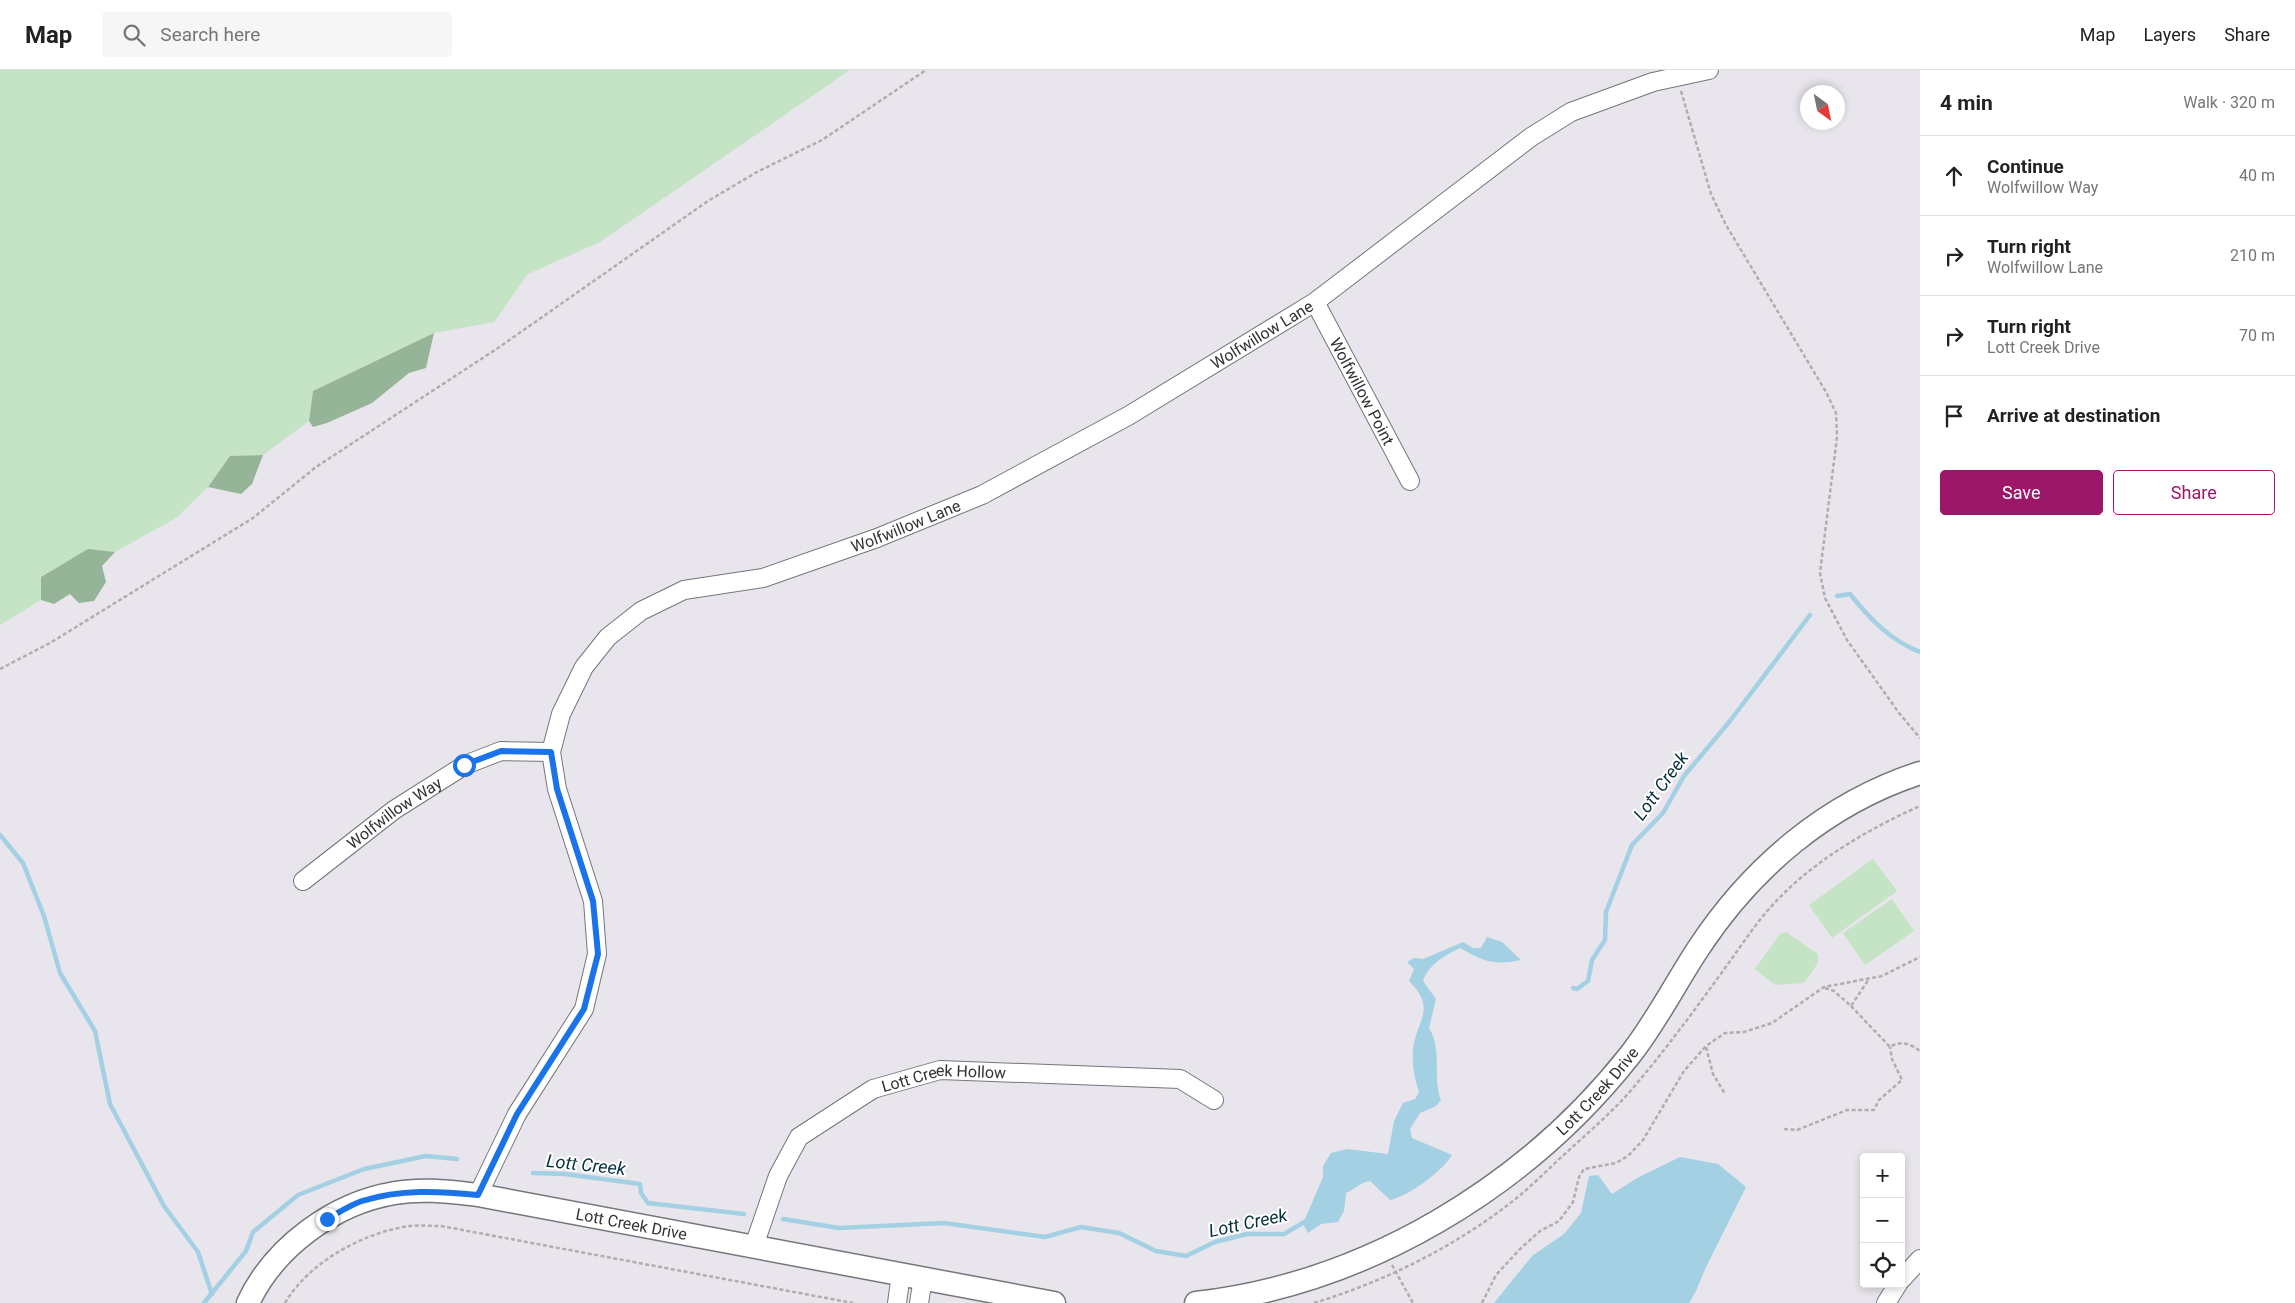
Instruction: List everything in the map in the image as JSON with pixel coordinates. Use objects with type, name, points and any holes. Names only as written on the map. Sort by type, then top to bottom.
[{"type":"street","name":"Wolfwillow Lane","points":[[478,1195],[517,1114],[584,1009],[598,954],[593,901],[557,789],[551,752],[561,714],[584,667],[608,637],[641,611],[684,590],[763,578],[877,538],[982,495],[1128,416],[1315,302],[1531,137],[1571,112],[1653,82],[1710,70]]},
{"type":"street","name":"Wolfwillow Point","points":[[1315,302],[1410,480]]},
{"type":"street","name":"Wolfwillow Way","points":[[303,881],[394,810],[464,765],[501,751],[551,752]]},
{"type":"street","name":"Lott Creek Drive","points":[[1196,1303],[1252,1294],[1298,1282],[1342,1267],[1384,1249],[1438,1221],[1525,1162],[1563,1129],[1600,1092],[1632,1054],[1723,914],[1750,881],[1786,848],[1824,818],[1862,796],[1893,782],[1920,774]]},
{"type":"street","name":"Lott Creek Hollow","points":[[754,1246],[778,1176],[799,1137],[872,1089],[940,1070],[1180,1079],[1214,1100]]},
{"type":"street","name":"Lott Creek Drive","points":[[248,1303],[270,1267],[297,1239],[327,1219],[360,1202],[395,1193],[435,1190],[478,1195],[1054,1303]]},
{"type":"street","points":[[1905,1276],[1920,1259]]},
{"type":"street","points":[[896,1303],[901,1274]]},
{"type":"street","points":[[919,1303],[923,1278]]},
{"type":"street","points":[[1886,1303],[1894,1288]]},
{"type":"path","points":[[0,669],[50,644],[253,518],[316,467],[498,348],[708,201],[757,172],[822,140],[926,70]]},
{"type":"path","points":[[1677,77],[1710,194],[1726,225],[1826,392],[1836,413],[1837,436],[1820,574],[1825,598],[1847,640],[1920,738]]},
{"type":"path","points":[[1482,1303],[1496,1275],[1519,1250],[1540,1231],[1559,1221],[1573,1202],[1579,1177],[1584,1169],[1616,1164],[1628,1156],[1643,1140],[1684,1071],[1706,1046],[1725,1033],[1744,1032],[1772,1023],[1824,987],[1882,976],[1920,957]]},
{"type":"path","points":[[1851,1006],[1869,979]]},
{"type":"path","points":[[1784,1129],[1797,1130],[1847,1110],[1874,1110],[1879,1100],[1902,1080],[1892,1058],[1890,1047],[1851,1006],[1834,991],[1824,987]]},
{"type":"path","points":[[1890,1047],[1901,1043],[1913,1046],[1920,1051]]},
{"type":"path","points":[[1706,1046],[1712,1074],[1725,1094]]},
{"type":"path","points":[[285,1303],[308,1276],[329,1258],[352,1244],[401,1228],[434,1226],[565,1248],[853,1303]]},
{"type":"path","points":[[1384,1249],[1413,1303]]},
{"type":"green space","points":[[0,70],[850,70],[600,242],[528,274],[494,322],[434,333],[313,391],[309,421],[263,455],[230,456],[208,487],[176,518],[115,552],[88,550],[41,577],[41,600],[0,625]]},
{"type":"green space","points":[[434,333],[426,368],[409,373],[372,403],[327,423],[313,427],[309,421],[313,391]]},
{"type":"green space","points":[[263,455],[252,484],[241,494],[208,487],[230,456]]},
{"type":"green space","points":[[88,549],[115,552],[102,566],[106,582],[94,601],[79,603],[70,594],[54,604],[41,600],[41,577]]},
{"type":"green space","points":[[1873,859],[1897,891],[1832,938],[1809,905]]},
{"type":"green space","points":[[1892,899],[1914,931],[1865,965],[1843,933]]},
{"type":"green space","points":[[1786,932],[1818,954],[1818,963],[1804,983],[1775,985],[1755,969],[1780,934]]},
{"type":"water","points":[[1487,937],[1502,942],[1521,960],[1512,962],[1489,961],[1460,948],[1443,957],[1429,969],[1423,981],[1436,999],[1429,1028],[1436,1045],[1437,1082],[1441,1100],[1436,1106],[1420,1113],[1410,1129],[1412,1138],[1452,1155],[1433,1175],[1415,1189],[1397,1198],[1390,1200],[1370,1181],[1361,1184],[1346,1193],[1344,1211],[1338,1222],[1321,1224],[1308,1233],[1303,1224],[1323,1177],[1323,1166],[1331,1153],[1347,1149],[1388,1154],[1394,1121],[1403,1103],[1415,1099],[1419,1092],[1414,1071],[1413,1049],[1424,1007],[1422,999],[1409,981],[1414,969],[1407,962],[1414,958],[1423,959],[1463,942],[1473,948],[1481,948]]},
{"type":"water","points":[[1680,1157],[1718,1164],[1746,1187],[1689,1303],[1494,1303],[1532,1256],[1564,1234],[1581,1213],[1589,1176],[1598,1175],[1612,1194],[1639,1177]]},
{"type":"waterway","name":"Lott Creek","points":[[1837,596],[1850,594],[1881,628],[1900,642],[1920,652]]},
{"type":"waterway","name":"Lott Creek","points":[[1573,988],[1577,989],[1588,981],[1592,960],[1605,940],[1606,912],[1632,845],[1663,813],[1684,776],[1730,721],[1810,615]]},
{"type":"waterway","points":[[0,835],[23,863],[44,916],[60,973],[95,1031],[110,1104],[164,1206],[198,1252],[212,1294]]},
{"type":"waterway","points":[[204,1303],[246,1251],[253,1232],[298,1195],[364,1169],[426,1156],[457,1159]]},
{"type":"waterway","name":"Lott Creek","points":[[533,1173],[565,1174],[640,1184],[641,1193],[648,1203],[744,1214]]},
{"type":"waterway","name":"Lott Creek","points":[[783,1219],[839,1228],[944,1223],[1045,1237],[1081,1227],[1119,1233],[1156,1251],[1186,1256],[1215,1242],[1247,1234],[1284,1234],[1306,1221]]},
{"type":"route","points":[[327,1219],[360,1202],[395,1193],[435,1190],[478,1195],[517,1114],[584,1009],[598,954],[593,901],[557,789],[551,752],[501,751],[464,765]]}]
